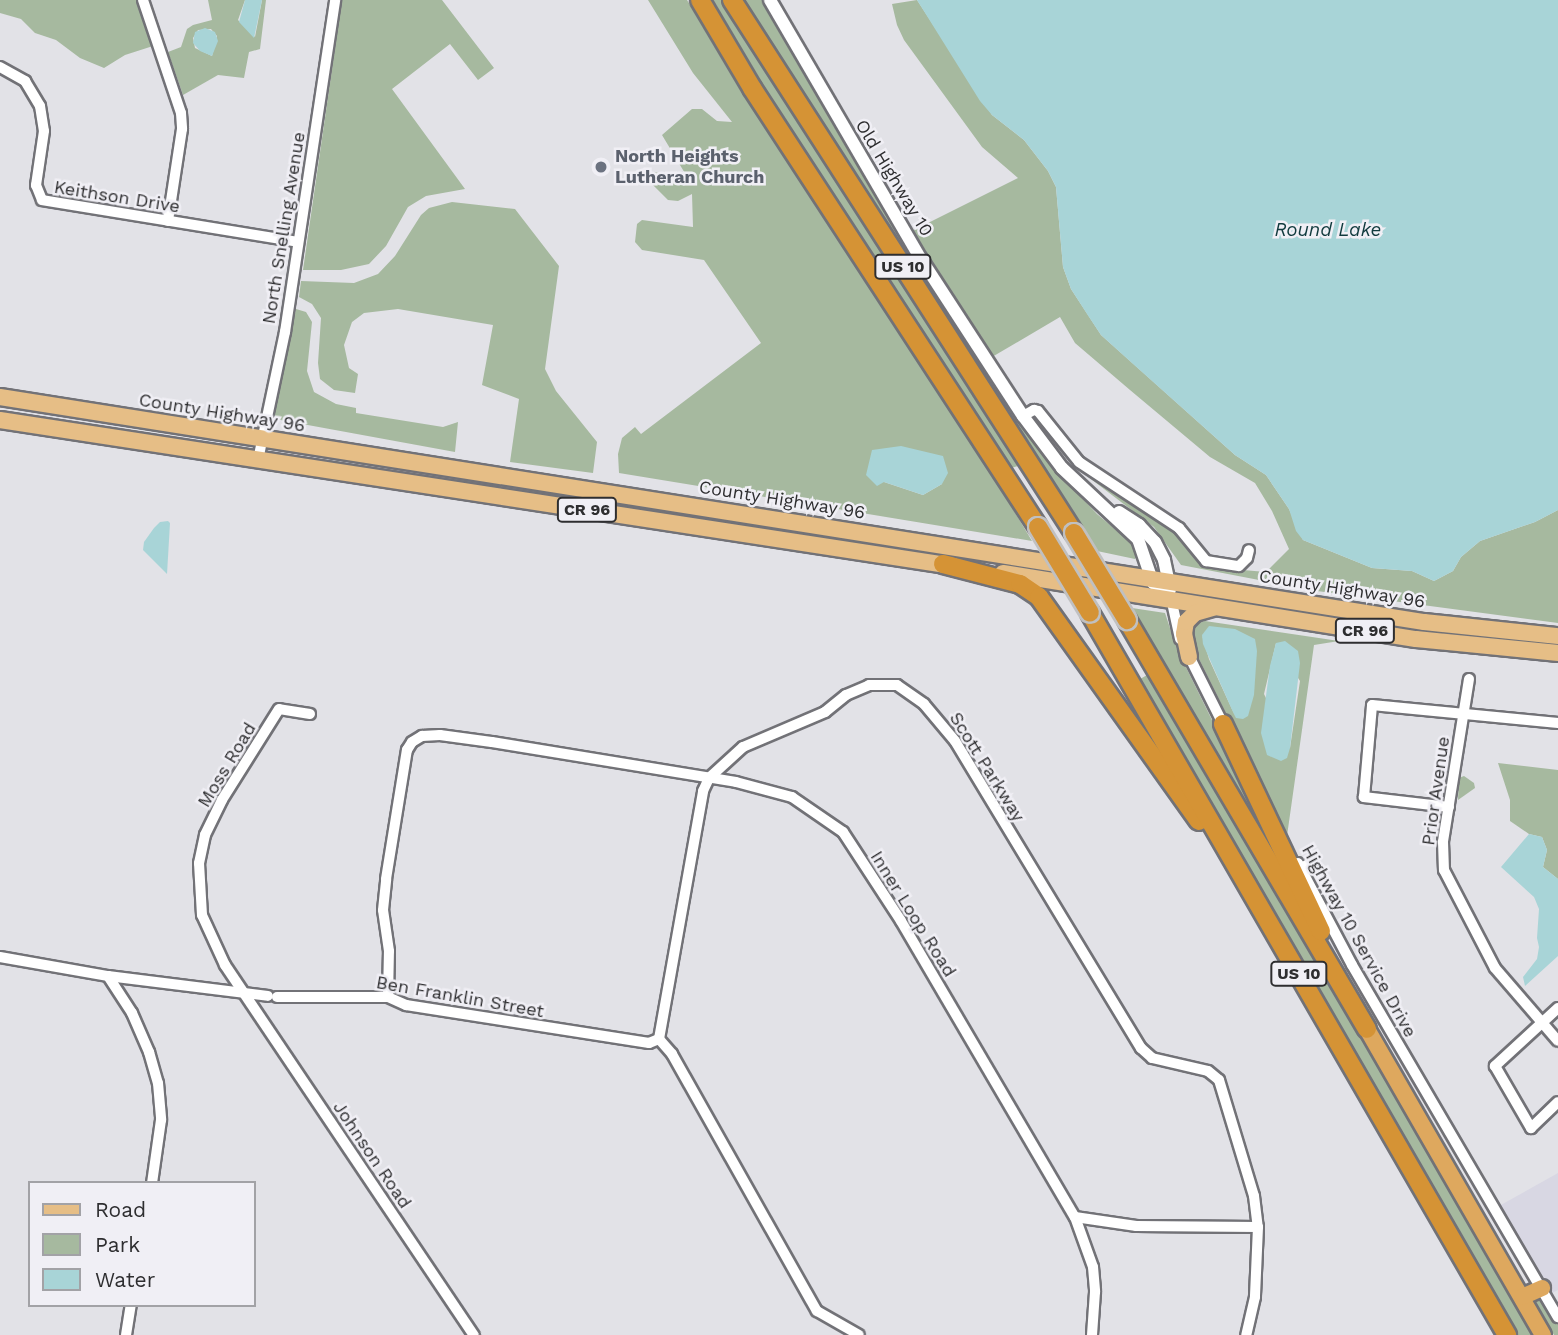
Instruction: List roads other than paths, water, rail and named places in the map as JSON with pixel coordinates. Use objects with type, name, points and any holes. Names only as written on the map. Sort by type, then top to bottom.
[{"type":"highway","name":"US 10","points":[[700,0],[752,88],[1038,527],[1090,613],[1507,1335]]},
{"type":"highway","name":"US 10","points":[[732,0],[1127,620],[1543,1335]]},
{"type":"highway","points":[[943,564],[1020,584],[1045,603],[1266,917]]},
{"type":"highway","points":[[1223,724],[1367,1029]]},
{"type":"highway","points":[[1522,1297],[1542,1288]]},
{"type":"main road","name":"County Highway 96","points":[[0,397],[1424,622],[1558,636]]},
{"type":"main road","name":"CR 96","points":[[0,420],[1171,598],[1416,639],[1558,653]]},
{"type":"main road","points":[[1189,657],[1184,634],[1188,618],[1210,608],[1227,609]]},
{"type":"street","points":[[143,0],[181,113],[183,129],[168,221]]},
{"type":"street","name":"North Snelling Avenue","points":[[258,460],[285,332],[335,0]]},
{"type":"street","name":"Old Highway 10","points":[[770,0],[908,237],[1023,416],[1062,468],[1138,539],[1150,577],[1158,589],[1171,598]]},
{"type":"street","name":"Keithson Drive","points":[[0,67],[25,82],[40,106],[44,131],[36,185],[38,197],[42,201],[298,242]]},
{"type":"street","points":[[1023,416],[1030,411],[1038,411],[1079,462],[1179,528],[1206,561],[1239,566],[1247,558],[1249,550]]},
{"type":"street","name":"Old Highway 10","points":[[1097,501],[1123,514],[1149,534],[1162,555],[1171,598]]},
{"type":"street","name":"Highway 10 Service Drive","points":[[1171,598],[1179,635],[1189,657],[1316,898],[1542,1288]]},
{"type":"street","name":"Prior Avenue","points":[[1469,679],[1448,807],[1443,857],[1448,884],[1495,968],[1558,1041]]},
{"type":"street","name":"Scott Parkway","points":[[709,778],[743,747],[825,712],[846,695],[869,685],[897,685],[924,704],[955,741],[1141,1048],[1152,1058],[1208,1071],[1219,1080],[1232,1115],[1254,1196],[1258,1227]]},
{"type":"street","points":[[1448,807],[1364,797],[1372,705],[1558,723]]},
{"type":"street","name":"Moss Road","points":[[244,993],[225,965],[202,915],[199,863],[205,835],[222,800],[279,709],[310,715]]},
{"type":"street","name":"Inner Loop Road","points":[[388,997],[390,965],[383,910],[407,750],[412,741],[422,736],[440,735],[709,778],[792,797],[843,832],[901,921],[1075,1217],[1093,1267],[1095,1293],[1092,1335]]},
{"type":"street","points":[[709,778],[703,791],[659,1039],[672,1054],[817,1311],[859,1335]]},
{"type":"street","points":[[1301,868],[1311,863]]},
{"type":"street","name":"Ben Franklin Street","points":[[0,957],[108,976],[273,996],[388,997],[406,1005],[649,1043],[659,1039]]},
{"type":"street","points":[[108,976],[132,1013],[149,1052],[158,1083],[160,1120],[152,1181]]},
{"type":"street","name":"Johnson Road","points":[[244,993],[474,1335]]},
{"type":"street","points":[[1558,1008],[1495,1066],[1531,1128],[1558,1102]]},
{"type":"street","points":[[1075,1217],[1136,1226],[1258,1227],[1255,1297],[1246,1335]]},
{"type":"street","points":[[1542,1288],[1558,1317]]},
{"type":"street","points":[[126,1335],[131,1307]]},
{"type":"water","points":[[245,0],[262,0],[254,38],[239,22]]},
{"type":"water","name":"Round Lake","points":[[917,0],[1558,0],[1558,510],[1535,522],[1480,541],[1461,557],[1453,571],[1434,581],[1412,571],[1372,568],[1303,540],[1296,531],[1289,509],[1266,475],[1235,455],[1101,335],[1071,289],[1063,267],[1056,187],[1048,171],[1024,140],[992,115],[980,101]]},
{"type":"water","points":[[205,28],[215,32],[218,41],[212,56],[200,51],[193,43],[195,32]]},
{"type":"water","points":[[901,446],[943,456],[948,473],[942,484],[923,495],[884,482],[877,486],[866,475],[872,450]]},
{"type":"water","points":[[168,521],[167,574],[143,550],[144,542],[154,528],[160,522]]},
{"type":"water","points":[[1209,626],[1235,629],[1255,639],[1257,651],[1254,695],[1248,716],[1243,719],[1236,718],[1203,644],[1202,635]]},
{"type":"water","points":[[1285,641],[1298,651],[1300,663],[1290,748],[1287,758],[1281,761],[1267,755],[1261,733],[1270,666],[1276,643]]},
{"type":"water","points":[[1529,834],[1542,837],[1547,850],[1543,867],[1558,879],[1558,956],[1525,986],[1523,977],[1537,959],[1539,909],[1534,897],[1501,867]]},
{"type":"place","name":"North Heights Lutheran Church","points":[[601,167]]}]
